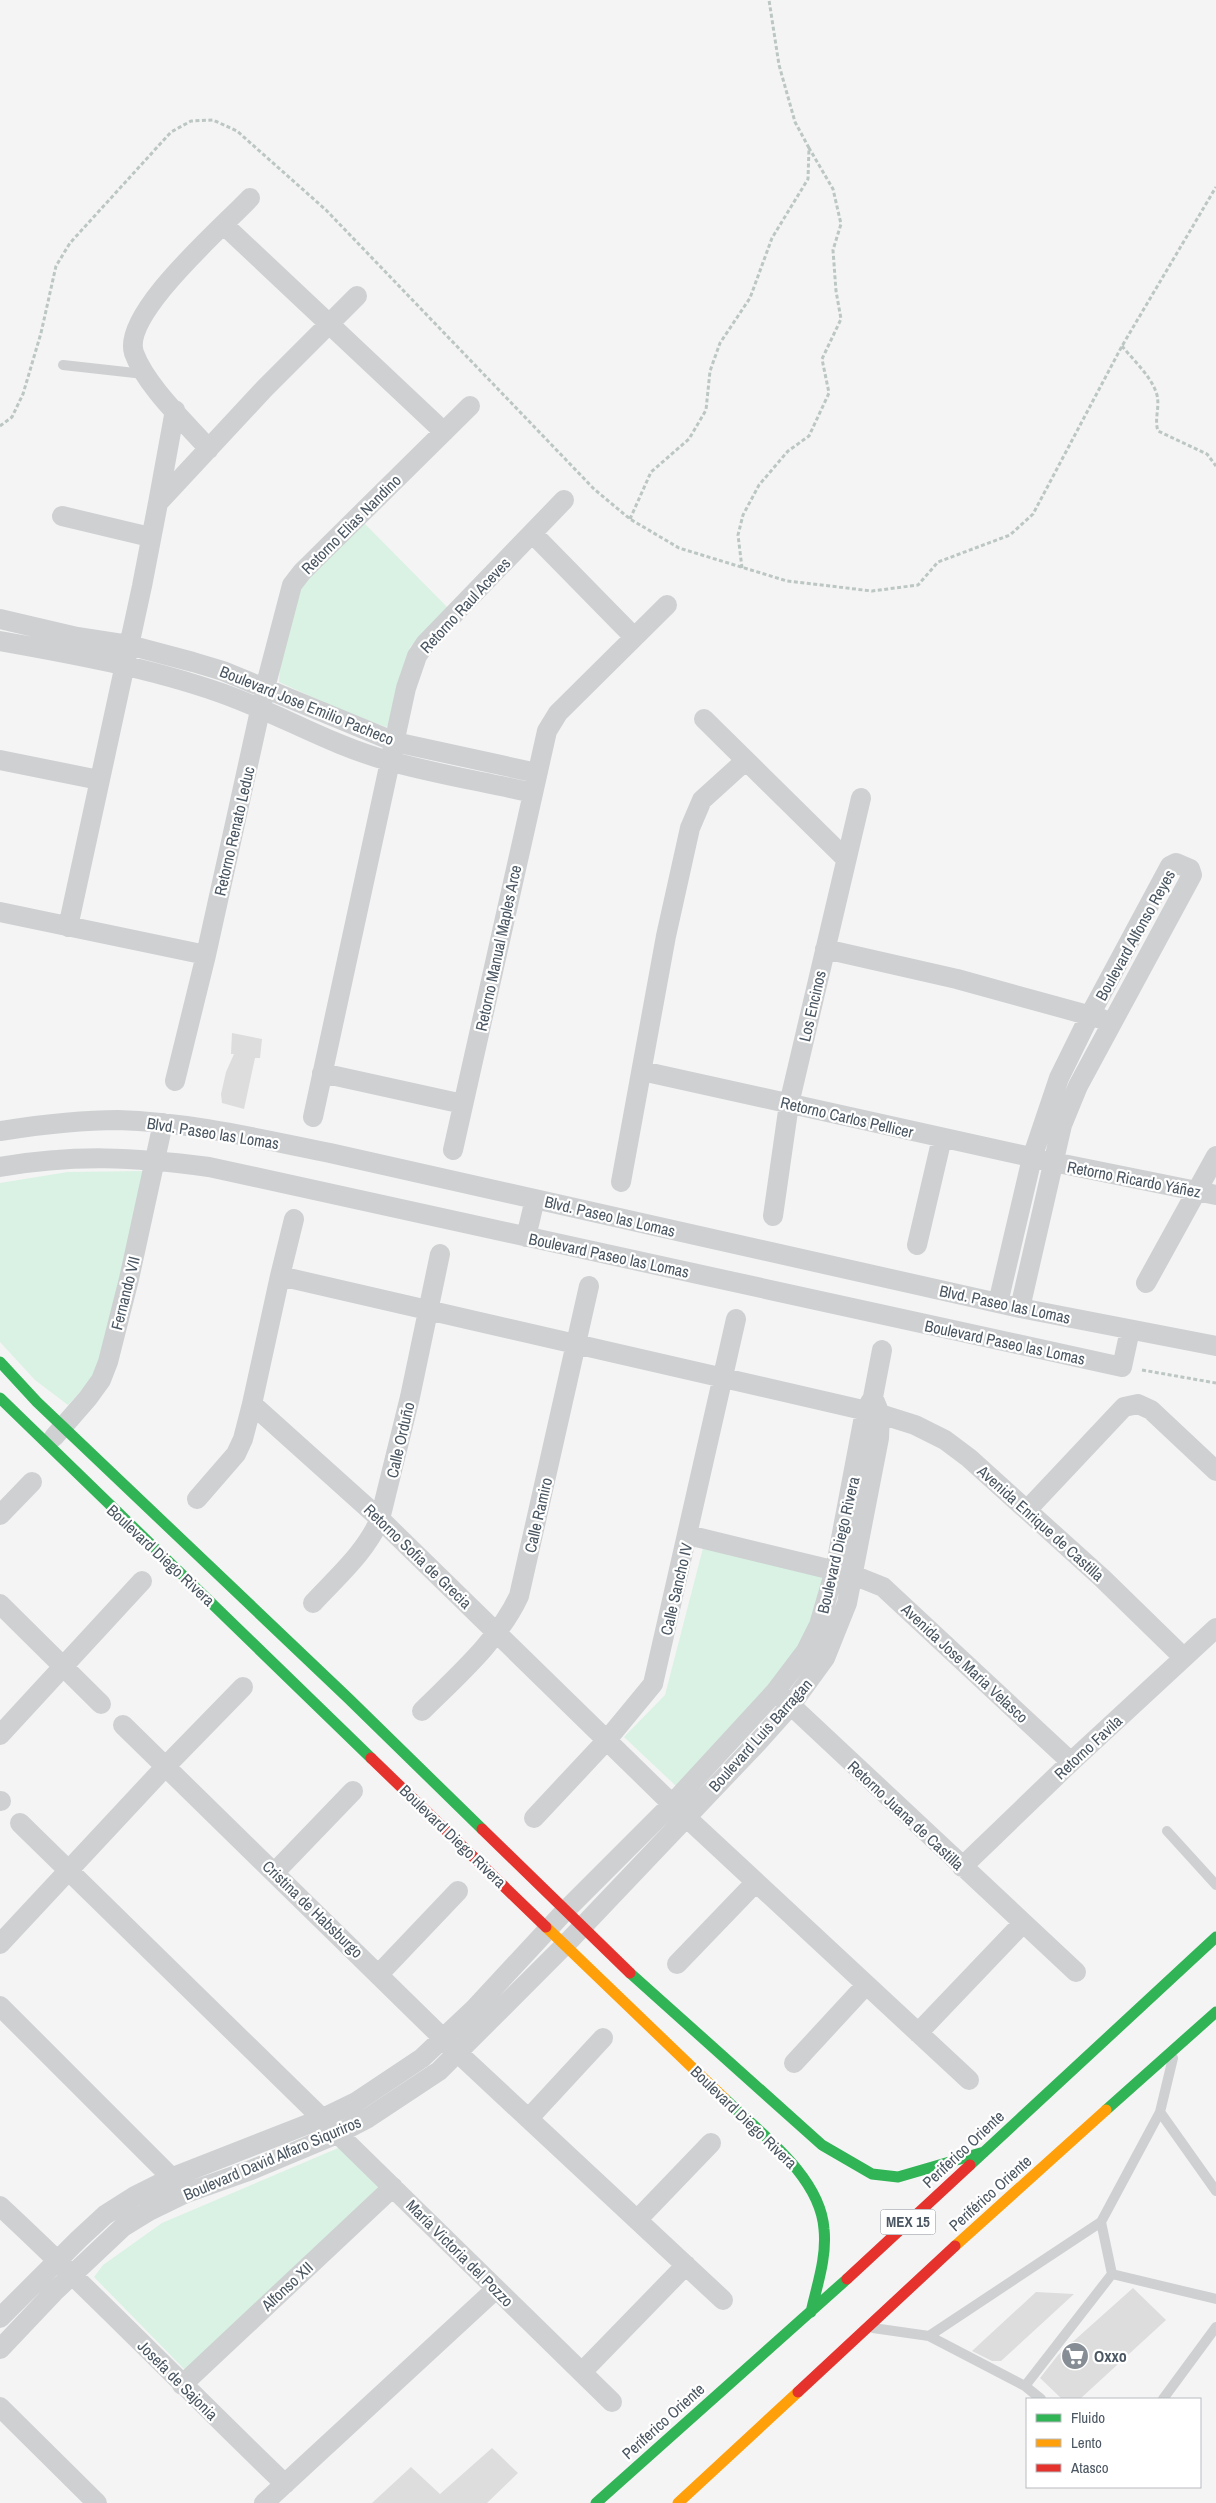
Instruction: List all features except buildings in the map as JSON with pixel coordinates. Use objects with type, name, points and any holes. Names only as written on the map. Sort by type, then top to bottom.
[{"type":"main road","name":"Boulevard Diego Rivera","points":[[2,1370],[64,1427],[548,1929],[802,2167],[819,2203],[825,2226],[823,2255],[811,2312]]},
{"type":"main road","name":"Boulevard Diego Rivera","points":[[0,1398],[47,1444],[565,1911],[819,2148],[872,2174],[898,2177],[984,2152]]},
{"type":"main road","name":"Periferico Oriente","points":[[596,2503],[811,2312],[1216,1937]]},
{"type":"main road","name":"Periférico Oriente","points":[[678,2503],[1006,2199],[1216,2012]]},
{"type":"street","points":[[209,449],[144,374],[133,351],[136,329],[140,320],[176,271],[250,198]]},
{"type":"street","points":[[224,225],[444,432]]},
{"type":"street","points":[[158,503],[265,388],[357,296]]},
{"type":"street","name":"Retorno Elias Nandino","points":[[261,708],[292,585],[302,572],[470,406]]},
{"type":"street","points":[[68,927],[129,645],[176,410]]},
{"type":"street","name":"Retorno Raul Aceves","points":[[390,762],[406,688],[417,656],[425,644],[564,500]]},
{"type":"street","points":[[62,516],[150,537]]},
{"type":"street","points":[[532,534],[634,637]]},
{"type":"street","points":[[537,773],[547,731],[552,722],[667,605]]},
{"type":"street","name":"Boulevard Jose Emilio Pacheco","points":[[0,620],[77,637],[129,645],[216,668],[328,716],[395,742],[537,773]]},
{"type":"street","name":"Boulevard Jose Emilio Pacheco","points":[[23,624],[9,643],[188,682],[261,708],[324,738],[390,762],[533,793]]},
{"type":"street","points":[[72,656],[77,637]]},
{"type":"street","name":"Retorno Renato Leduc","points":[[175,1081],[206,955],[261,708]]},
{"type":"street","points":[[704,719],[846,859]]},
{"type":"street","points":[[0,760],[99,780]]},
{"type":"street","points":[[621,1182],[666,936],[695,813],[702,800],[745,761]]},
{"type":"street","points":[[313,1117],[390,762]]},
{"type":"street","name":"Retorno Manual Maples Arce","points":[[453,1150],[537,773]]},
{"type":"street","name":"Los Encinos","points":[[773,1216],[789,1104],[861,798]]},
{"type":"street","name":"Boulevard Alfonso Reyes","points":[[998,1303],[1012,1250],[1032,1158],[1059,1078],[1090,1015],[1170,866],[1176,863],[1190,869],[1192,875],[1112,1022],[1075,1094],[1062,1125],[1020,1308]]},
{"type":"street","points":[[0,912],[206,955]]},
{"type":"street","points":[[825,948],[957,979],[1112,1022]]},
{"type":"street","name":"Retorno Carlos Pellicer","points":[[642,1071],[1053,1162]]},
{"type":"street","points":[[322,1073],[463,1104]]},
{"type":"street","name":"Blvd. Paseo las Lomas","points":[[0,1131],[56,1122],[118,1120],[163,1123],[229,1133],[330,1153],[1020,1308],[1216,1346]]},
{"type":"street","name":"Fernando VII","points":[[47,1444],[88,1398],[101,1380],[108,1362],[129,1280],[163,1123]]},
{"type":"street","points":[[918,1246],[942,1138]]},
{"type":"street","points":[[1146,1283],[1207,1193],[1216,1156]]},
{"type":"street","name":"Boulevard Paseo las Lomas","points":[[0,1167],[89,1157],[156,1160],[210,1167],[341,1194],[526,1237],[1122,1367]]},
{"type":"street","name":"Retorno Ricardo Yáñez","points":[[1053,1162],[1207,1193]]},
{"type":"street","points":[[1024,1198],[1044,1202]]},
{"type":"street","points":[[526,1237],[535,1199]]},
{"type":"street","points":[[197,1499],[236,1454],[243,1439],[294,1219]]},
{"type":"street","points":[[1012,1250],[1032,1254]]},
{"type":"street","name":"Calle Orduño","points":[[312,1603],[355,1558],[374,1532],[380,1519],[410,1397],[440,1254]]},
{"type":"street","points":[[280,1276],[723,1377],[873,1408],[882,1350]]},
{"type":"street","name":"Calle Ramiro","points":[[422,1711],[498,1632],[520,1596],[589,1286]]},
{"type":"street","name":"Calle Sancho IV","points":[[534,1818],[606,1741],[653,1684],[736,1319]]},
{"type":"street","points":[[1122,1367],[1130,1330]]},
{"type":"street","name":"Retorno Sofia de Grecia","points":[[252,1404],[380,1519],[679,1810]]},
{"type":"street","points":[[1027,1510],[1124,1408],[1138,1404],[1151,1410],[1216,1471]]},
{"type":"street","name":"Avenida Enrique de Castilla","points":[[873,1408],[915,1425],[945,1440],[969,1458],[1102,1578],[1183,1657]]},
{"type":"street","name":"Boulevard Luis Barragan","points":[[565,1945],[619,1887],[648,1843],[679,1810],[791,1705],[825,1658],[847,1603],[844,1572],[879,1438],[873,1408]]},
{"type":"street","points":[[0,1514],[32,1482]]},
{"type":"street","name":"Avenida Jose Maria Velasco","points":[[688,1535],[844,1572],[883,1586],[1071,1762]]},
{"type":"street","name":"Boulevard Diego Rivera","points":[[679,1810],[776,1692],[806,1651],[844,1572]]},
{"type":"street","points":[[0,1735],[64,1668],[142,1581]]},
{"type":"street","points":[[0,1604],[101,1704]]},
{"type":"street","name":"Retorno Favila","points":[[962,1867],[1071,1762],[1216,1628]]},
{"type":"street","points":[[0,1944],[165,1767],[243,1687]]},
{"type":"street","name":"Retorno Juana de Castilla","points":[[776,1692],[1076,1972]]},
{"type":"street","name":"Cristina de Habsburgo","points":[[123,1725],[380,1974],[458,2053]]},
{"type":"street","points":[[275,1872],[353,1791]]},
{"type":"street","points":[[679,1810],[755,1883],[969,2080]]},
{"type":"street","points":[[20,1823],[191,1988],[337,2134]]},
{"type":"street","points":[[565,1911],[604,1873],[648,1843]]},
{"type":"street","points":[[604,1873],[619,1887]]},
{"type":"street","points":[[677,1964],[755,1883]]},
{"type":"street","points":[[380,1974],[458,1891]]},
{"type":"street","name":"Boulevard David Alfaro Siquriros","points":[[0,2318],[57,2259],[105,2215],[135,2196],[173,2177],[321,2119],[356,2102],[388,2082],[444,2039],[512,1970],[565,1911]]},
{"type":"street","points":[[918,2033],[1023,1923]]},
{"type":"street","name":"Boulevard David Alfaro Siquriros","points":[[0,2349],[73,2274],[123,2227],[149,2210],[186,2193],[251,2170],[337,2134],[407,2093],[439,2071],[565,1945]]},
{"type":"street","points":[[512,1970],[527,1984]]},
{"type":"street","points":[[794,2063],[866,1985]]},
{"type":"street","points":[[0,2006],[173,2177],[186,2193]]},
{"type":"street","points":[[474,2009],[489,2023]]},
{"type":"street","points":[[529,2118],[603,2038]]},
{"type":"street","points":[[458,2053],[724,2300]]},
{"type":"street","name":"María Victoria del Pozzo","points":[[337,2134],[394,2187],[612,2402]]},
{"type":"street","points":[[637,2220],[711,2143]]},
{"type":"street","name":"Alfonso XII","points":[[182,2385],[394,2187]]},
{"type":"street","name":"Josefa de Sajonia","points":[[0,2206],[73,2274],[182,2385],[284,2484]]},
{"type":"street","points":[[582,2372],[686,2265]]},
{"type":"street","points":[[264,2503],[496,2289]]},
{"type":"street","points":[[0,2407],[98,2503]]},
{"type":"lane","points":[[63,365],[144,374]]},
{"type":"lane","points":[[1167,1831],[1216,1885]]},
{"type":"lane","points":[[928,2336],[1101,2222],[1160,2112],[1175,2050]]},
{"type":"lane","points":[[1160,2112],[1216,2191]]},
{"type":"lane","points":[[1025,2386],[1112,2274],[1101,2222]]},
{"type":"lane","points":[[1112,2274],[1216,2299]]},
{"type":"lane","points":[[1164,2398],[1216,2327]]},
{"type":"lane","points":[[869,2328],[928,2336],[1025,2386],[1040,2398]]},
{"type":"path","points":[[742,568],[738,535],[743,515],[759,484],[788,451],[809,436],[829,394],[822,359],[842,319],[836,291],[833,250],[841,224],[833,189],[795,122],[779,66],[769,0]]},
{"type":"path","points":[[0,426],[12,417],[23,394],[41,333],[56,266],[70,243],[171,132],[190,121],[213,120],[237,130],[326,210],[594,489],[630,519],[680,548],[787,581],[872,591],[918,585],[938,562],[1010,535],[1033,514],[1122,346],[1216,187]]},
{"type":"path","points":[[630,519],[651,472],[689,439],[706,410],[710,371],[720,343],[750,298],[772,238],[808,179],[809,148]]},
{"type":"path","points":[[1122,346],[1151,384],[1156,395],[1158,407],[1156,424],[1158,430],[1207,454],[1216,466]]},
{"type":"path","points":[[1122,1367],[1216,1383]]},
{"type":"green space","points":[[364,523],[448,608],[410,647],[395,721],[386,727],[345,712],[279,682],[280,665],[300,586]]},
{"type":"green space","points":[[149,1171],[99,1371],[68,1405],[35,1380],[0,1342],[0,1183],[68,1172]]},
{"type":"green space","points":[[703,1548],[831,1577],[804,1646],[677,1787],[624,1737],[665,1695]]},
{"type":"green space","points":[[343,2146],[386,2189],[187,2372],[94,2277],[103,2265],[162,2223]]},
{"type":"traffic: fast","points":[[0,1362],[37,1402],[348,1698],[482,1829]]},
{"type":"traffic: fast","points":[[0,1398],[371,1758]]},
{"type":"traffic: fast","points":[[970,2165],[1216,1937]]},
{"type":"traffic: fast","points":[[630,1973],[822,2145],[872,2174],[898,2177],[984,2152]]},
{"type":"traffic: fast","points":[[1106,2110],[1216,2012]]},
{"type":"traffic: fast","points":[[725,2099],[786,2157],[812,2191],[820,2210],[825,2239],[821,2271],[811,2312]]},
{"type":"traffic: fast","points":[[596,2503],[847,2279]]},
{"type":"traffic: slow","points":[[546,1927],[725,2099]]},
{"type":"traffic: slow","points":[[955,2246],[1106,2110]]},
{"type":"traffic: slow","points":[[678,2503],[798,2392]]},
{"type":"traffic: jam","points":[[371,1758],[546,1927]]},
{"type":"traffic: jam","points":[[482,1829],[630,1973]]},
{"type":"traffic: jam","points":[[847,2279],[970,2165]]},
{"type":"traffic: jam","points":[[798,2392],[955,2246]]},
{"type":"place","name":"Oxxo","points":[[1075,2356]]}]
